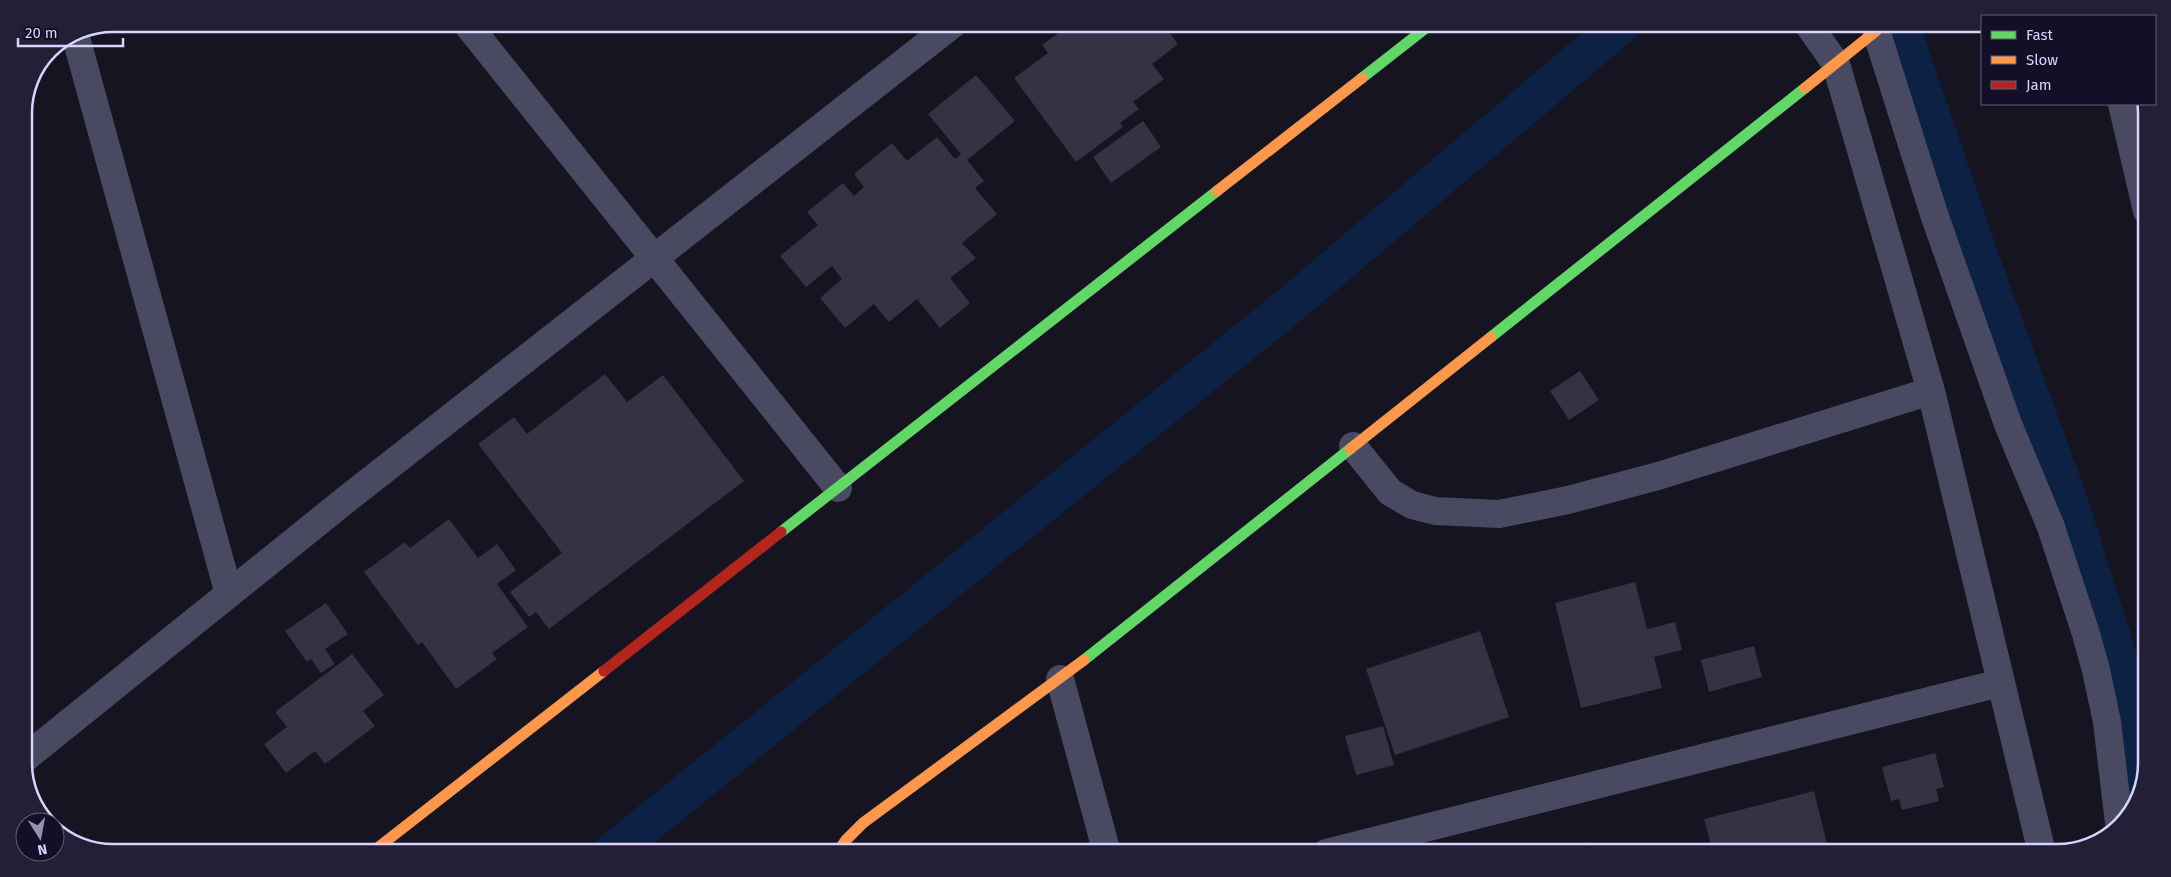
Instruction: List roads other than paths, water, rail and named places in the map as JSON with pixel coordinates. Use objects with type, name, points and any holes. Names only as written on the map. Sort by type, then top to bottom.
[{"type":"street","points":[[472,32],[838,488]]},
{"type":"street","points":[[33,752],[343,502],[943,32]]},
{"type":"street","points":[[382,844],[1421,32]]},
{"type":"street","points":[[1814,32],[1836,64],[1931,391],[2040,844]]},
{"type":"street","points":[[844,844],[863,823],[1060,679],[1836,64],[1871,32]]},
{"type":"street","points":[[1876,32],[1934,214],[1966,307],[2008,424],[2051,527],[2086,634],[2107,722],[2119,816]]},
{"type":"street","points":[[77,42],[228,594]]},
{"type":"street","points":[[2122,105],[2138,172]]},
{"type":"street","points":[[1353,446],[1390,492],[1412,505],[1435,511],[1499,514],[1568,500],[1658,476],[1931,391]]},
{"type":"street","points":[[1060,679],[1105,844]]},
{"type":"street","points":[[1362,844],[2000,683]]},
{"type":"waterway","points":[[622,844],[1284,310],[1613,32]]},
{"type":"waterway","points":[[1903,32],[1977,250],[2068,499],[2119,660],[2136,781]]}]
